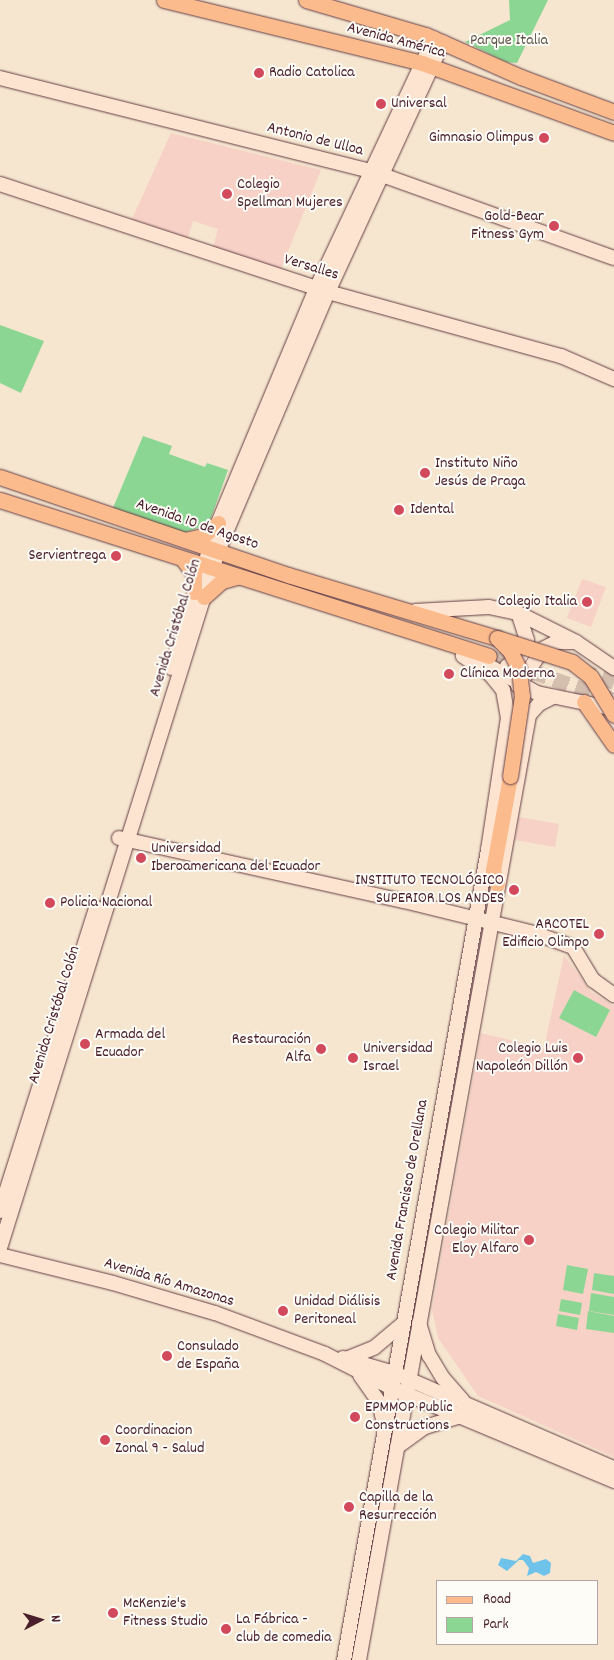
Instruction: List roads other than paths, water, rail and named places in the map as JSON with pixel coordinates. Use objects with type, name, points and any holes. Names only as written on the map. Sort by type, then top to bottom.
[{"type":"main road","name":"Avenida América","points":[[164,0],[213,6],[427,65],[614,133]]},
{"type":"main road","name":"Avenida América","points":[[306,0],[439,40],[521,77],[614,112]]},
{"type":"main road","name":"Avenida 10 de Agosto","points":[[0,477],[384,605],[479,639]]},
{"type":"main road","points":[[0,500],[369,619],[491,661]]},
{"type":"main road","points":[[185,540],[203,536],[218,523]]},
{"type":"main road","points":[[184,560],[194,574],[199,594],[222,581],[237,578]]},
{"type":"main road","name":"Avenida 10 de Agosto","points":[[384,605],[414,612]]},
{"type":"main road","points":[[414,612],[467,627],[572,662],[591,676],[611,714],[614,733]]},
{"type":"main road","points":[[497,638],[510,652],[519,670],[522,696],[493,870],[497,884]]},
{"type":"main road","points":[[584,702],[614,745]]},
{"type":"street","name":"Avenida Cristóbal Colón","points":[[0,1248],[123,838],[208,568],[218,523],[322,290],[439,40]]},
{"type":"street","name":"Antonio de Ulloa","points":[[0,78],[376,174],[614,258]]},
{"type":"street","name":"Versalles","points":[[0,184],[322,290],[555,355],[614,379]]},
{"type":"street","name":"Avenida Cristóbal Colón","points":[[213,549],[322,290]]},
{"type":"street","name":"Avenida 10 de Agosto","points":[[414,612],[489,607],[518,613],[576,642],[614,668]]},
{"type":"street","points":[[369,619],[463,656],[491,661],[517,661],[525,650],[527,640],[518,613]]},
{"type":"street","points":[[508,722],[519,683],[529,667],[549,646],[576,642]]},
{"type":"street","name":"Avenida Francisco de Orellana","points":[[344,1660],[508,722],[503,690],[491,675],[463,656]]},
{"type":"street","points":[[491,661],[519,683],[536,693],[584,702],[611,714]]},
{"type":"street","points":[[529,667],[530,680],[536,693]]},
{"type":"street","name":"Avenida Francisco de Orellana","points":[[359,1660],[418,1321],[529,715],[539,704],[553,697]]},
{"type":"street","points":[[508,722],[513,718],[519,719],[525,737]]},
{"type":"street","name":"Avenida Cristóbal Colón","points":[[0,1211],[123,838]]},
{"type":"street","points":[[123,838],[534,933],[573,947],[593,980],[614,995]]},
{"type":"street","name":"Avenida Río Amazonas","points":[[0,1255],[172,1299],[325,1354],[346,1358],[394,1373],[464,1411],[614,1481]]},
{"type":"street","points":[[412,1270],[427,1274]]},
{"type":"street","points":[[397,1447],[424,1427],[464,1411],[429,1355],[418,1321]]},
{"type":"street","points":[[346,1358],[375,1348],[402,1324]]},
{"type":"street","name":"Avenida Río Amazonas","points":[[325,1354],[358,1373],[406,1394],[464,1411],[614,1468]]},
{"type":"street","points":[[358,1373],[379,1402],[384,1428]]},
{"type":"water","points":[[523,1554],[530,1556],[533,1563],[546,1559],[551,1563],[550,1573],[544,1576],[536,1572],[527,1576],[529,1568],[523,1560],[519,1560],[507,1571],[498,1565],[501,1558],[516,1561]]},
{"type":"tunnel","points":[[489,656],[614,700]]},
{"type":"tunnel","points":[[580,670],[614,682]]},
{"type":"tunnel","points":[[591,698],[604,718]]},
{"type":"place","name":"Radio Catolica","points":[[259,73]]},
{"type":"place","name":"Universal","points":[[381,104]]},
{"type":"place","name":"Gimnasio Olimpus","points":[[544,138]]},
{"type":"place","name":"Colegio Spellman Mujeres","points":[[227,194]]},
{"type":"place","name":"Gold-Bear Fitness Gym","points":[[554,226]]},
{"type":"place","name":"Instituto Niño Jesús de Praga","points":[[425,473]]},
{"type":"place","name":"Idental","points":[[399,510]]},
{"type":"place","name":"Servientrega","points":[[116,556]]},
{"type":"place","name":"Colegio Italia","points":[[587,602]]},
{"type":"place","name":"Clínica Moderna","points":[[449,674]]},
{"type":"place","name":"Universidad Iberoamericana del Ecuador","points":[[141,858]]},
{"type":"place","name":"INSTITUTO TECNOLÓGICO SUPERIOR LOS ANDES","points":[[514,890]]},
{"type":"place","name":"Policia Nacional","points":[[50,903]]},
{"type":"place","name":"ARCOTEL Edificio Olimpo","points":[[599,934]]},
{"type":"place","name":"Armada del Ecuador","points":[[85,1044]]},
{"type":"place","name":"Restauración Alfa","points":[[321,1049]]},
{"type":"place","name":"Universidad Israel","points":[[353,1058]]},
{"type":"place","name":"Colegio Luis Napoleón Dillón","points":[[578,1058]]},
{"type":"place","name":"Colegio Militar Eloy Alfaro","points":[[529,1240]]},
{"type":"place","name":"Unidad Diálisis Peritoneal","points":[[283,1311]]},
{"type":"place","name":"Consulado de España","points":[[167,1356]]},
{"type":"place","name":"EPMMOP Public Constructions","points":[[355,1417]]},
{"type":"place","name":"Coordinacion Zonal 9 - Salud","points":[[105,1440]]},
{"type":"place","name":"Capilla de la Resurrección","points":[[349,1507]]},
{"type":"place","name":"McKenzie's Fitness Studio","points":[[113,1613]]},
{"type":"place","name":"La Fábrica - club de comedia","points":[[226,1629]]},
{"type":"park label","name":"Parque Italia","points":[[509,41]]}]
